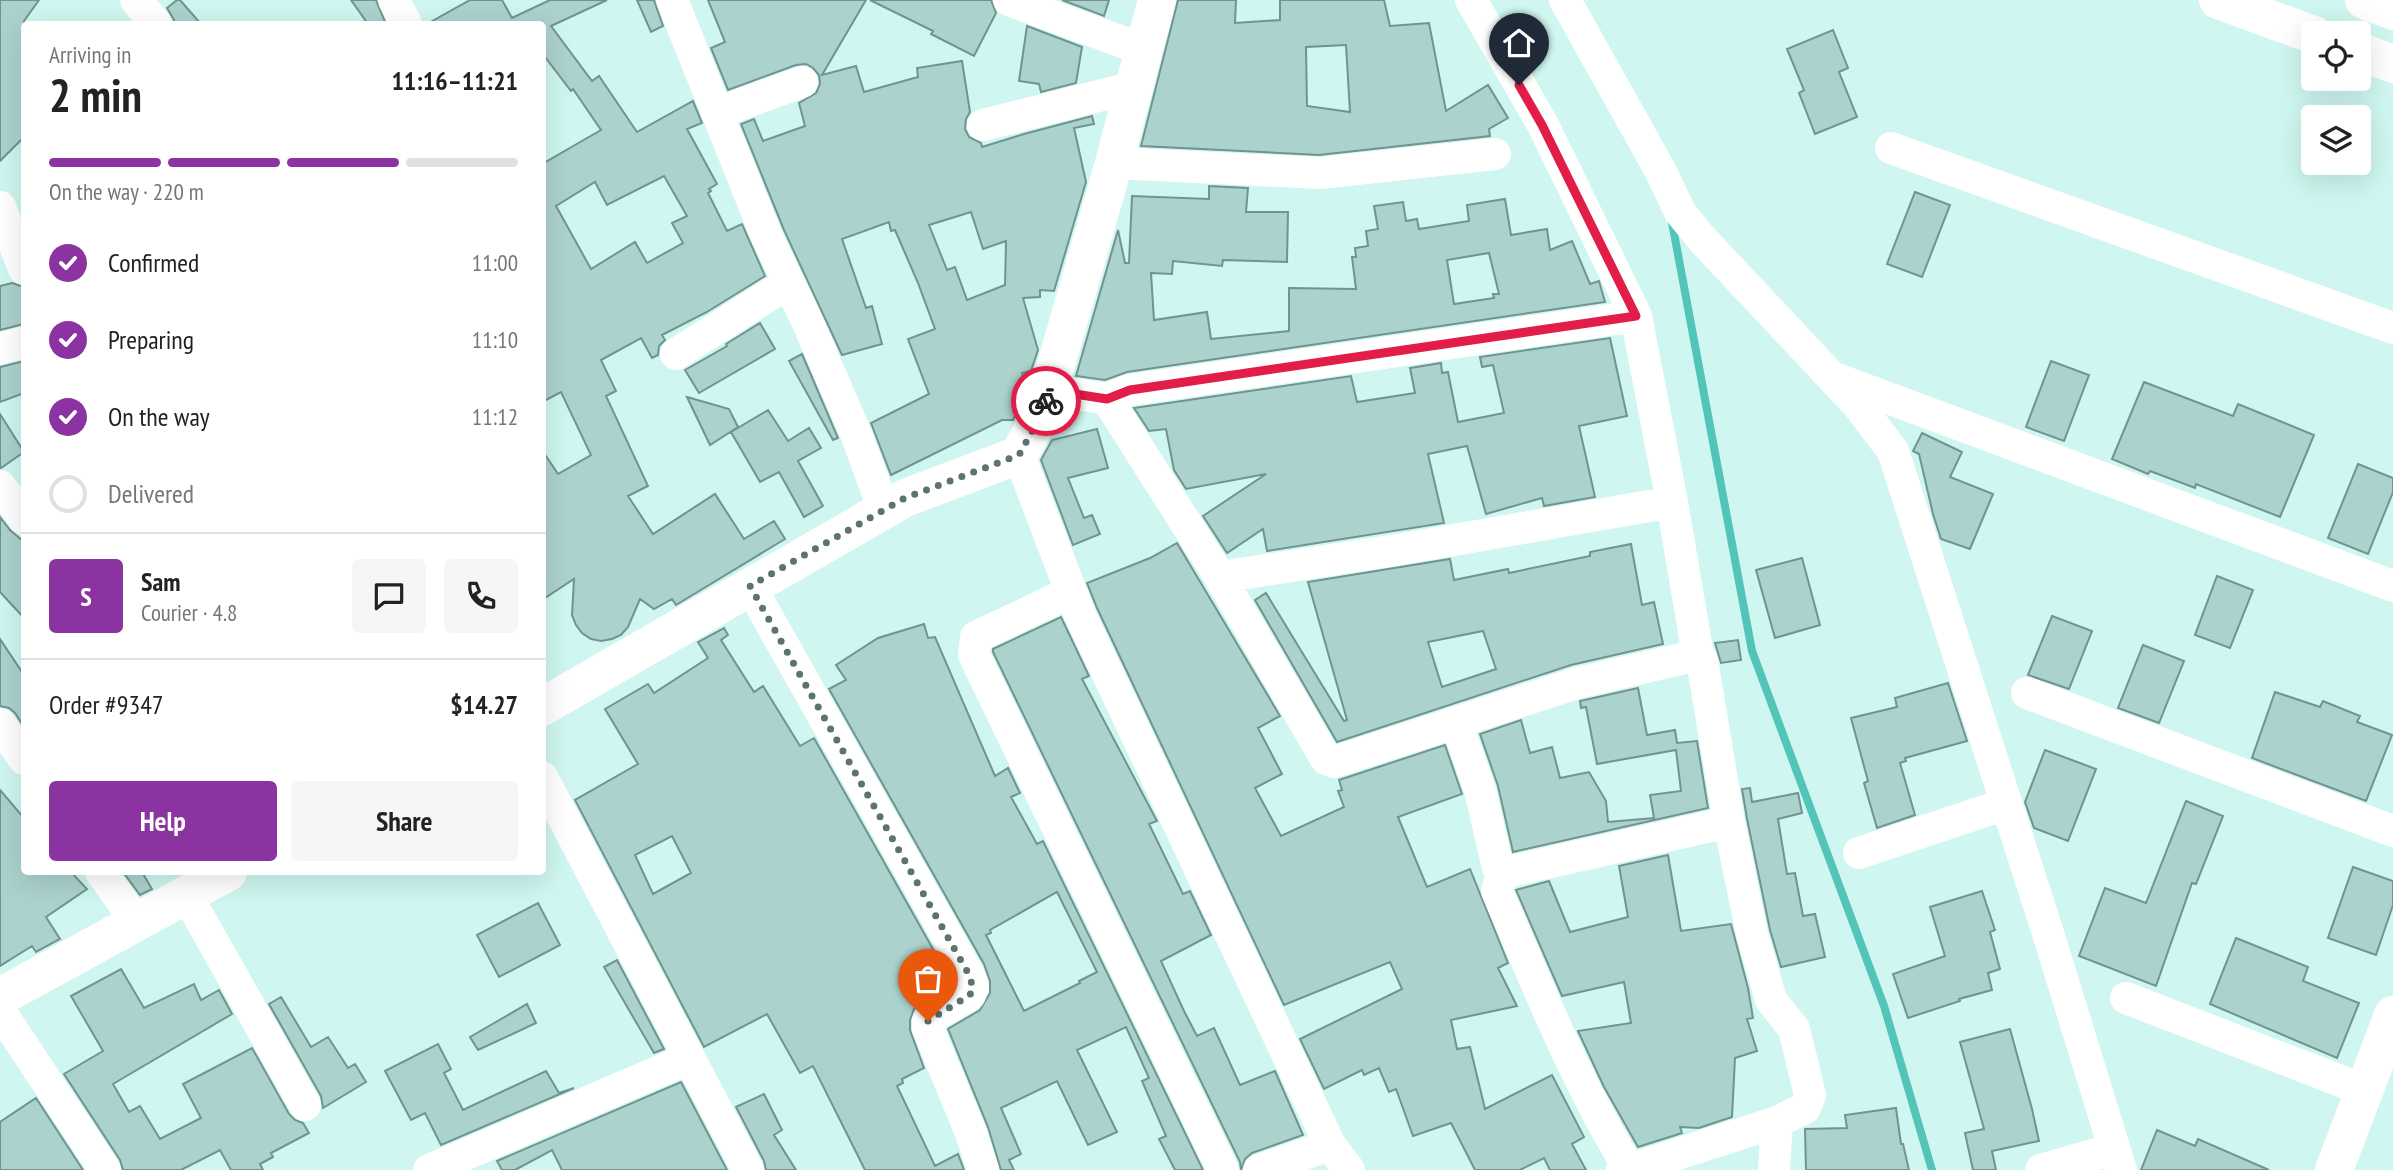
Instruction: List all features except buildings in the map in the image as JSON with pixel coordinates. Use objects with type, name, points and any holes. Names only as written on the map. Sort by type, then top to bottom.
[{"type":"street","points":[[136,0],[154,21]]},
{"type":"street","points":[[394,0],[404,21]]},
{"type":"street","points":[[672,0],[767,237],[856,434],[884,510]]},
{"type":"street","points":[[1009,0],[1144,50]]},
{"type":"street","points":[[546,705],[905,498],[1019,455],[1044,410],[1157,0]]},
{"type":"street","points":[[1471,0],[1542,125],[1636,316],[1698,655],[1702,660],[1729,822],[1755,947],[1771,1000],[1794,1029],[1810,1095],[1805,1108],[1777,1122],[1628,1170]]},
{"type":"street","points":[[1565,0],[1660,170],[1680,212],[1702,239],[1858,405],[1893,450],[1900,467],[2117,1160],[2041,1170]]},
{"type":"street","points":[[2218,0],[2301,30]]},
{"type":"street","points":[[2371,56],[2393,64]]},
{"type":"street","points":[[717,113],[802,82]]},
{"type":"street","points":[[983,125],[1134,87]]},
{"type":"street","points":[[1891,148],[2393,328]]},
{"type":"street","points":[[1114,163],[1320,173],[1495,154]]},
{"type":"street","points":[[0,207],[21,261]]},
{"type":"street","points":[[676,354],[788,283]]},
{"type":"street","points":[[1049,390],[1107,399],[1130,390],[1636,316]]},
{"type":"street","points":[[0,349],[21,343]]},
{"type":"street","points":[[1832,377],[2393,586]]},
{"type":"street","points":[[1107,399],[1220,578],[1326,759],[1334,762],[1577,683],[1698,655]]},
{"type":"street","points":[[1019,455],[1080,615],[1330,1145],[1349,1170]]},
{"type":"street","points":[[0,486],[21,515]]},
{"type":"street","points":[[1220,578],[1672,502]]},
{"type":"street","points":[[750,586],[971,980],[973,987],[970,995],[932,1017],[928,1021],[928,1029],[971,1133],[983,1170]]},
{"type":"street","points":[[1071,592],[976,637],[974,655],[1223,1170]]},
{"type":"street","points":[[2027,693],[2393,831]]},
{"type":"street","points":[[1456,722],[1480,790],[1498,868],[1502,873]]},
{"type":"street","points":[[0,724],[21,755]]},
{"type":"street","points":[[546,785],[748,1170]]},
{"type":"street","points":[[1859,853],[2006,804]]},
{"type":"street","points":[[1502,873],[1729,822]]},
{"type":"street","points":[[1502,873],[1497,891],[1547,1009],[1624,1160],[1622,1170]]},
{"type":"street","points":[[104,875],[135,921]]},
{"type":"street","points":[[0,997],[222,875]]},
{"type":"street","points":[[186,894],[305,1105]]},
{"type":"street","points":[[2126,998],[2364,1090]]},
{"type":"street","points":[[0,1011],[105,1170]]},
{"type":"street","points":[[2334,1170],[2393,1015]]},
{"type":"street","points":[[429,1170],[493,1158],[688,1059]]},
{"type":"street","points":[[1774,1170],[1777,1122]]},
{"type":"street","points":[[1259,1170],[1330,1145]]},
{"type":"waterway","points":[[1671,217],[1752,651],[1884,1006],[1932,1170]]},
{"type":"way so far","points":[[928,1021],[970,995],[973,987],[968,973],[750,586],[905,498],[1019,455],[1044,410],[1046,401]]},
{"type":"route","points":[[1046,401],[1049,390],[1107,399],[1130,390],[1636,316],[1542,125],[1519,85]]}]
